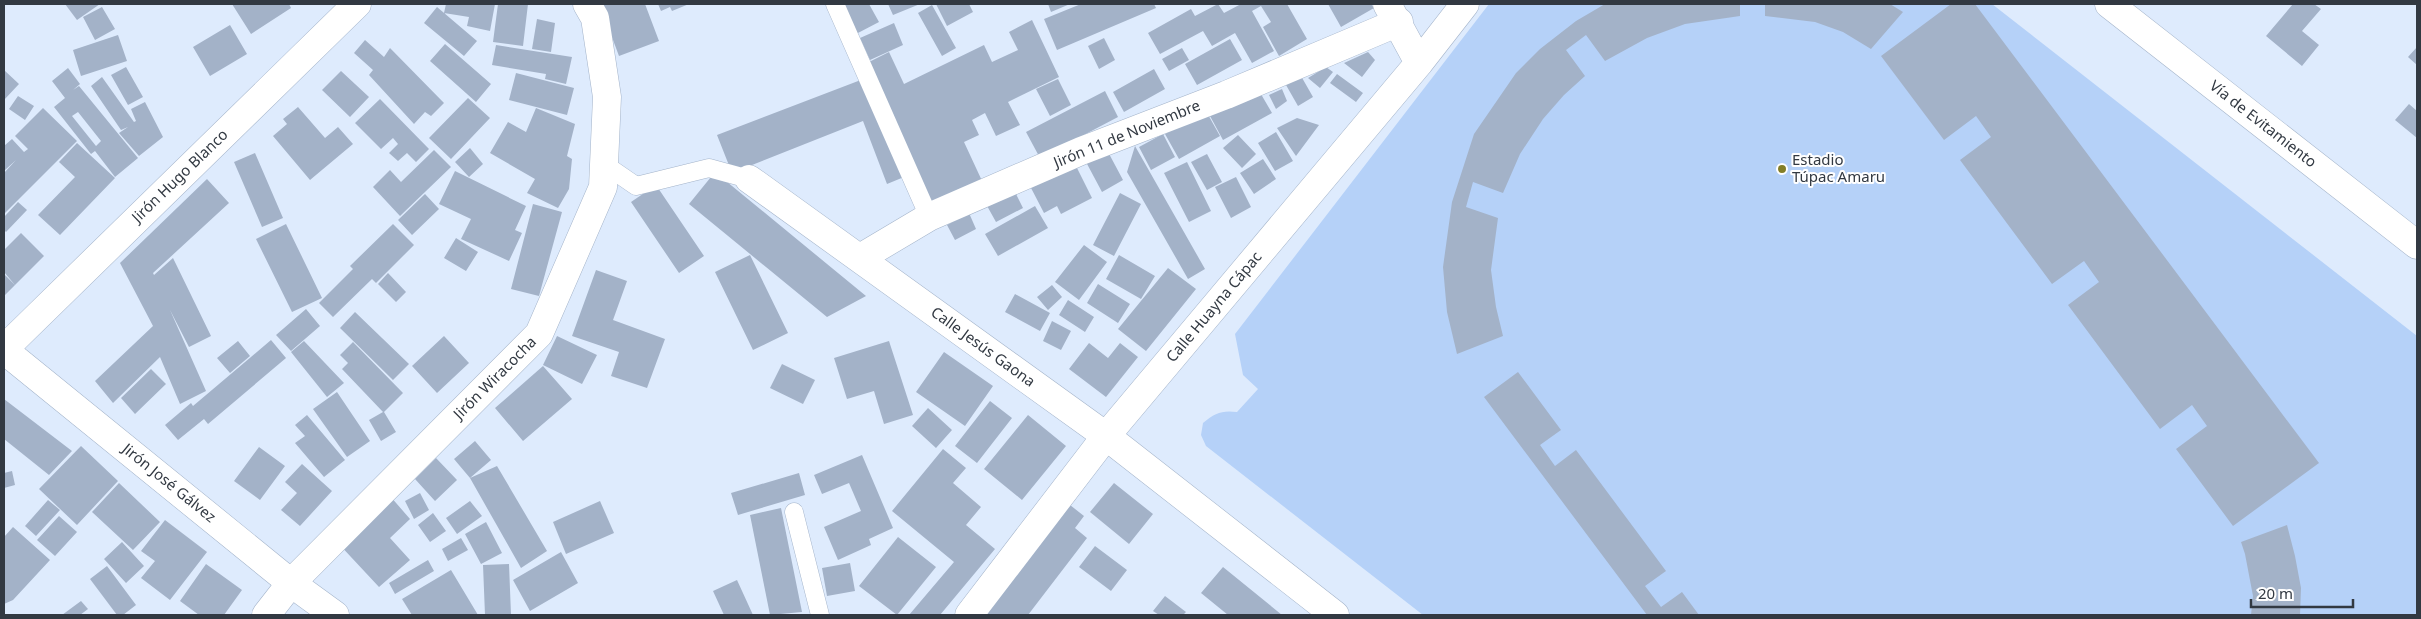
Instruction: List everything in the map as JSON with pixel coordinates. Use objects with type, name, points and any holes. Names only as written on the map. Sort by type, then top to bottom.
[{"type":"main road","name":"Jirón Hugo Blanco","points":[[4,349],[357,4]]},
{"type":"main road","name":"Jirón Wiracocha","points":[[266,615],[291,582],[539,334],[603,187],[607,97],[595,18],[587,4]]},
{"type":"main road","name":"Calle Huayna Cápac","points":[[969,615],[1106,436],[1420,63],[1465,4]]},
{"type":"main road","name":"Vía de Evitamiento","points":[[2110,4],[2417,245]]},
{"type":"main road","name":"Jirón 11 de Noviembre","points":[[860,258],[929,217],[1081,151],[1226,95],[1393,13]]},
{"type":"main road","points":[[1393,13],[1420,63]]},
{"type":"main road","name":"Calle Jesús Gaona","points":[[749,179],[1106,436],[1335,615]]},
{"type":"main road","name":"Jirón José Gálvez","points":[[4,349],[291,582],[335,615]]},
{"type":"lane","points":[[835,4],[929,217]]},
{"type":"lane","name":"Calle Jesús Gaona","points":[[604,164],[636,186],[709,168],[749,179]]},
{"type":"lane","points":[[794,512],[820,615]]},
{"type":"shaded area","name":"Estadio Túpac Amaru","points":[[1489,4],[1992,4],[2417,336],[2417,615],[1423,615],[1206,446],[1201,435],[1203,423],[1219,413],[1227,411],[1237,412],[1258,389],[1243,375],[1235,334]]},
{"type":"building","points":[[65,4],[100,4],[77,20]]},
{"type":"building","points":[[232,4],[289,4],[291,8],[251,34]]},
{"type":"building","points":[[446,4],[495,4],[490,31],[467,26],[469,17],[444,13]]},
{"type":"building","points":[[498,4],[528,4],[523,46],[493,42]]},
{"type":"building","points":[[645,4],[659,41],[619,56],[600,5]]},
{"type":"building","points":[[658,4],[689,4],[672,11],[670,7],[661,11]]},
{"type":"building","points":[[840,4],[869,4],[879,22],[856,34]]},
{"type":"building","points":[[888,4],[920,4],[893,15]]},
{"type":"building","points":[[936,4],[969,4],[973,12],[947,26]]},
{"type":"building","points":[[1048,4],[1070,4],[1051,12]]},
{"type":"building","points":[[1081,4],[1154,4],[1156,8],[1057,50],[1044,19]]},
{"type":"building","points":[[1218,4],[1224,13],[1241,4],[1287,4],[1307,39],[1279,56],[1263,27],[1271,22],[1261,6],[1252,11],[1274,51],[1252,63],[1235,33],[1212,46],[1203,31],[1160,54],[1148,33],[1191,9],[1195,16]]},
{"type":"building","points":[[1328,4],[1371,4],[1374,8],[1341,27]]},
{"type":"building","points":[[1605,4],[1740,4],[1740,16],[1685,24],[1647,38],[1605,61],[1586,35],[1566,50],[1585,76],[1564,95],[1543,119],[1520,154],[1503,193],[1473,182],[1466,207],[1498,218],[1491,270],[1496,307],[1503,336],[1457,354],[1447,312],[1443,267],[1452,202],[1474,134],[1516,73],[1540,49],[1576,21]]},
{"type":"building","points":[[1765,4],[1890,4],[1903,12],[1871,49],[1843,32],[1815,22],[1765,16]]},
{"type":"building","points":[[1951,4],[1975,4],[2319,463],[2233,526],[2176,449],[2207,426],[2192,405],[2160,429],[2068,305],[2099,282],[2084,261],[2052,284],[1960,160],[1991,137],[1976,116],[1944,140],[1881,56]]},
{"type":"building","points":[[2293,4],[2314,4],[2321,9],[2302,31],[2319,45],[2302,66],[2266,36]]},
{"type":"building","points":[[932,5],[956,48],[942,56],[918,13]]},
{"type":"building","points":[[102,7],[115,29],[95,40],[83,17]]},
{"type":"building","points":[[437,7],[477,41],[464,56],[424,23]]},
{"type":"building","points":[[537,19],[555,23],[551,52],[532,49]]},
{"type":"building","points":[[1032,20],[1059,77],[1008,102],[1020,125],[996,136],[985,113],[972,120],[979,135],[964,142],[983,183],[933,207],[865,64],[889,52],[904,84],[984,45],[992,62],[1018,50],[1009,32]]},
{"type":"building","points":[[894,23],[903,45],[870,60],[860,38]]},
{"type":"building","points":[[230,25],[247,54],[210,76],[193,47]]},
{"type":"building","points":[[118,35],[127,61],[81,76],[73,50]]},
{"type":"building","points":[[1104,38],[1115,60],[1099,69],[1088,46]]},
{"type":"building","points":[[1230,39],[1242,60],[1197,85],[1185,64]]},
{"type":"building","points":[[365,40],[384,57],[390,48],[444,103],[431,116],[425,112],[414,124],[369,75],[373,70],[354,53]]},
{"type":"building","points":[[445,44],[491,84],[476,102],[430,61]]},
{"type":"building","points":[[496,45],[572,57],[566,84],[545,79],[546,74],[492,65]]},
{"type":"building","points":[[2417,47],[2417,65],[2408,57]]},
{"type":"building","points":[[1182,48],[1189,60],[1169,71],[1162,59]]},
{"type":"building","points":[[1368,52],[1375,60],[1362,77],[1344,63]]},
{"type":"building","points":[[126,67],[143,97],[128,105],[111,75]]},
{"type":"building","points":[[1326,67],[1333,72],[1320,88],[1308,78]]},
{"type":"building","points":[[68,68],[80,84],[73,90],[79,86],[138,158],[115,177],[95,151],[91,154],[54,107],[65,98],[52,81]],"holes":[[[78,112],[101,141],[96,146],[72,116]]]},
{"type":"building","points":[[1154,69],[1165,89],[1124,112],[1113,92]]},
{"type":"building","points":[[4,70],[19,84],[4,100]]},
{"type":"building","points":[[341,71],[369,97],[350,117],[322,90]]},
{"type":"building","points":[[516,73],[574,88],[567,115],[509,100]]},
{"type":"building","points":[[1337,74],[1363,93],[1356,102],[1330,83]]},
{"type":"building","points":[[1301,76],[1313,97],[1298,106],[1286,85]]},
{"type":"building","points":[[102,77],[134,122],[136,121],[131,109],[145,102],[163,137],[139,156],[119,133],[128,127],[121,130],[91,86]]},
{"type":"building","points":[[866,78],[904,177],[887,184],[863,121],[732,173],[717,135]]},
{"type":"building","points":[[1058,79],[1071,105],[1050,116],[1036,89]]},
{"type":"building","points":[[1258,89],[1272,113],[1223,140],[1210,116]]},
{"type":"building","points":[[1282,89],[1287,101],[1276,109],[1269,95]]},
{"type":"building","points":[[1105,91],[1118,117],[1040,158],[1026,132]]},
{"type":"building","points":[[18,96],[34,106],[25,120],[9,109]]},
{"type":"building","points":[[468,98],[490,118],[451,159],[429,138]]},
{"type":"building","points":[[380,99],[429,149],[416,162],[407,153],[398,161],[389,153],[398,144],[393,138],[381,149],[355,123]]},
{"type":"building","points":[[2409,104],[2417,111],[2417,138],[2395,120]]},
{"type":"building","points":[[298,107],[325,138],[338,127],[353,144],[310,180],[273,136],[287,124],[283,119]]},
{"type":"building","points":[[43,108],[77,141],[4,214],[4,173],[16,160],[4,171],[4,146],[12,139],[24,152],[28,149],[15,136]]},
{"type":"building","points":[[536,108],[575,124],[567,156],[572,159],[569,189],[558,208],[527,193],[535,179],[490,153],[508,122],[526,132]]},
{"type":"building","points":[[1206,111],[1220,136],[1179,159],[1165,134]]},
{"type":"building","points":[[1297,118],[1319,125],[1296,156],[1277,128]]},
{"type":"building","points":[[1276,132],[1293,161],[1275,171],[1258,143]]},
{"type":"building","points":[[1163,134],[1175,157],[1151,170],[1139,147]]},
{"type":"building","points":[[1238,135],[1256,154],[1242,168],[1223,148]]},
{"type":"building","points":[[77,143],[115,178],[60,235],[38,215],[75,177],[59,162]]},
{"type":"building","points":[[1135,146],[1205,269],[1188,279],[1127,172]]},
{"type":"building","points":[[470,148],[483,164],[469,177],[455,162]]},
{"type":"building","points":[[434,150],[451,167],[400,216],[373,187],[390,170],[401,182]]},
{"type":"building","points":[[1107,150],[1123,180],[1102,192],[1086,162]]},
{"type":"building","points":[[255,153],[283,218],[262,227],[234,162]]},
{"type":"building","points":[[1207,154],[1222,182],[1207,190],[1191,162]]},
{"type":"building","points":[[1263,159],[1276,179],[1254,194],[1240,173]]},
{"type":"building","points":[[1187,162],[1211,211],[1189,222],[1164,173]]},
{"type":"building","points":[[1075,164],[1092,198],[1061,214],[1057,206],[1044,213],[1030,186]]},
{"type":"building","points":[[455,171],[526,206],[515,230],[522,233],[509,261],[461,239],[471,219],[439,204]]},
{"type":"building","points":[[715,172],[866,296],[827,317],[689,204]]},
{"type":"building","points":[[1236,177],[1251,207],[1231,218],[1215,187]]},
{"type":"building","points":[[207,179],[229,203],[153,273],[154,275],[173,258],[211,336],[189,347],[170,310],[206,391],[180,404],[160,357],[113,403],[95,381],[153,326],[120,263]]},
{"type":"building","points":[[656,185],[704,256],[679,273],[631,202]]},
{"type":"building","points":[[1014,190],[1023,208],[996,222],[986,204]]},
{"type":"building","points":[[1120,193],[1141,204],[1114,256],[1093,245]]},
{"type":"building","points":[[425,194],[439,209],[412,235],[398,220]]},
{"type":"building","points":[[18,202],[27,210],[6,232],[4,230],[4,217]]},
{"type":"building","points":[[533,204],[562,212],[539,296],[511,289]]},
{"type":"building","points":[[1035,206],[1048,228],[998,256],[985,234]]},
{"type":"building","points":[[969,213],[976,229],[955,240],[947,225]]},
{"type":"building","points":[[286,224],[322,298],[292,312],[256,239]]},
{"type":"building","points":[[393,224],[414,245],[376,283],[372,279],[333,317],[319,303],[353,269],[350,266]]},
{"type":"building","points":[[21,233],[44,256],[15,285],[4,272],[4,250]]},
{"type":"building","points":[[456,238],[478,252],[466,271],[444,258]]},
{"type":"building","points":[[1084,245],[1107,262],[1079,300],[1055,282]]},
{"type":"building","points":[[750,255],[788,333],[753,350],[715,272]]},
{"type":"building","points":[[1119,255],[1155,276],[1141,299],[1106,279]]},
{"type":"building","points":[[1168,268],[1196,289],[1146,351],[1118,329]]},
{"type":"building","points":[[596,270],[627,281],[613,320],[665,339],[647,388],[611,376],[619,352],[572,336]]},
{"type":"building","points":[[388,273],[406,292],[396,302],[378,284]]},
{"type":"building","points":[[4,274],[15,285],[4,296]]},
{"type":"building","points":[[1098,284],[1130,304],[1118,323],[1087,303]]},
{"type":"building","points":[[1052,285],[1062,297],[1048,310],[1037,297]]},
{"type":"building","points":[[1015,294],[1050,313],[1040,331],[1005,312]]},
{"type":"building","points":[[1068,300],[1094,317],[1085,332],[1059,315]]},
{"type":"building","points":[[306,309],[320,326],[291,351],[276,335]]},
{"type":"building","points":[[355,312],[409,364],[393,380],[340,328]]},
{"type":"building","points":[[1052,321],[1071,331],[1061,350],[1043,341]]},
{"type":"building","points":[[444,336],[469,363],[437,393],[412,366]]},
{"type":"building","points":[[557,336],[597,355],[582,384],[543,365]]},
{"type":"building","points":[[271,340],[286,358],[208,424],[204,419],[178,440],[165,425],[191,403],[193,406]]},
{"type":"building","points":[[238,341],[250,356],[230,373],[217,358]]},
{"type":"building","points":[[304,341],[344,383],[327,397],[291,352]]},
{"type":"building","points":[[889,341],[913,415],[884,424],[874,391],[847,399],[834,358]]},
{"type":"building","points":[[353,342],[403,393],[384,412],[396,432],[381,441],[369,420],[383,412],[342,369],[348,363],[340,355]]},
{"type":"building","points":[[1089,343],[1108,358],[1120,343],[1138,357],[1106,397],[1069,369]]},
{"type":"building","points":[[944,352],[993,386],[965,426],[916,392]]},
{"type":"building","points":[[782,364],[815,380],[803,404],[770,388]]},
{"type":"building","points":[[543,366],[572,399],[523,441],[495,408]]},
{"type":"building","points":[[151,369],[166,384],[135,414],[121,398]]},
{"type":"building","points":[[1518,372],[1561,430],[1540,445],[1555,466],[1576,450],[1666,571],[1645,586],[1661,607],[1682,592],[1699,615],[1647,615],[1484,397]]},
{"type":"building","points":[[337,392],[370,441],[347,457],[313,409]]},
{"type":"building","points":[[4,399],[72,451],[49,475],[4,439]]},
{"type":"building","points":[[990,401],[1012,418],[977,463],[955,446]]},
{"type":"building","points":[[928,408],[952,430],[936,448],[912,426]]},
{"type":"building","points":[[307,415],[345,460],[324,477],[295,443],[305,436],[295,425]]},
{"type":"building","points":[[1028,415],[1066,446],[1022,500],[984,469]]},
{"type":"building","points":[[475,441],[491,460],[470,478],[454,459]]},
{"type":"building","points":[[81,446],[118,481],[77,525],[39,489]]},
{"type":"building","points":[[259,447],[285,466],[260,500],[234,481]]},
{"type":"building","points":[[943,449],[966,468],[953,483],[981,507],[966,525],[995,549],[940,615],[909,615],[954,562],[892,511]]},
{"type":"building","points":[[862,455],[893,528],[869,539],[871,545],[838,560],[824,527],[861,511],[849,483],[822,494],[814,475]]},
{"type":"building","points":[[436,458],[457,480],[435,501],[415,479]]},
{"type":"building","points":[[302,464],[332,491],[300,526],[281,510],[297,493],[285,482]]},
{"type":"building","points":[[497,466],[547,551],[521,568],[470,478]]},
{"type":"building","points":[[12,471],[15,485],[4,488],[4,473]]},
{"type":"building","points":[[799,473],[805,495],[738,515],[731,493]]},
{"type":"building","points":[[119,483],[160,522],[133,550],[92,512]]},
{"type":"building","points":[[1114,483],[1153,514],[1129,544],[1090,512]]},
{"type":"building","points":[[420,493],[429,510],[414,519],[405,501]]},
{"type":"building","points":[[390,496],[410,519],[390,538],[410,560],[379,587],[337,542]]},
{"type":"building","points":[[48,500],[60,510],[36,536],[25,526]]},
{"type":"building","points":[[470,501],[482,516],[457,534],[446,518]]},
{"type":"building","points":[[600,501],[614,533],[566,554],[553,522]]},
{"type":"building","points":[[1070,505],[1084,516],[1075,528],[1087,538],[1028,615],[985,615]]},
{"type":"building","points":[[781,508],[802,612],[770,615],[750,515]]},
{"type":"building","points":[[433,513],[446,531],[430,542],[418,525]]},
{"type":"building","points":[[59,516],[77,532],[55,556],[37,540]]},
{"type":"building","points":[[165,520],[207,552],[170,600],[141,578],[155,561],[141,551]]},
{"type":"building","points":[[486,522],[502,553],[481,564],[465,534]]},
{"type":"building","points":[[2287,525],[2301,588],[2300,615],[2251,615],[2253,596],[2241,542]]},
{"type":"building","points":[[13,527],[50,560],[13,600],[4,604],[4,537]]},
{"type":"building","points":[[898,537],[936,567],[897,615],[859,586]]},
{"type":"building","points":[[461,538],[468,550],[448,561],[442,549]]},
{"type":"building","points":[[122,542],[144,566],[126,583],[104,559]]},
{"type":"building","points":[[1095,546],[1127,570],[1111,591],[1079,567]]},
{"type":"building","points":[[561,552],[578,583],[530,611],[513,580]]},
{"type":"building","points":[[428,560],[434,571],[395,594],[389,583]]},
{"type":"building","points":[[850,563],[855,591],[827,596],[822,568]]},
{"type":"building","points":[[206,564],[242,590],[224,615],[199,615],[180,601]]},
{"type":"building","points":[[509,564],[511,615],[485,615],[483,565]]},
{"type":"building","points":[[107,566],[136,605],[123,615],[117,615],[90,579]]},
{"type":"building","points":[[1223,567],[1282,615],[1228,615],[1201,593]]},
{"type":"building","points":[[451,570],[478,615],[412,615],[402,599]]},
{"type":"building","points":[[737,580],[753,615],[724,615],[713,591]]},
{"type":"building","points":[[1165,596],[1186,612],[1183,615],[1159,615],[1153,611]]},
{"type":"building","points":[[81,601],[88,609],[80,615],[62,615]]},
{"type":"place","name":"Estadio Túpac Amaru","points":[[1782,169]]}]
